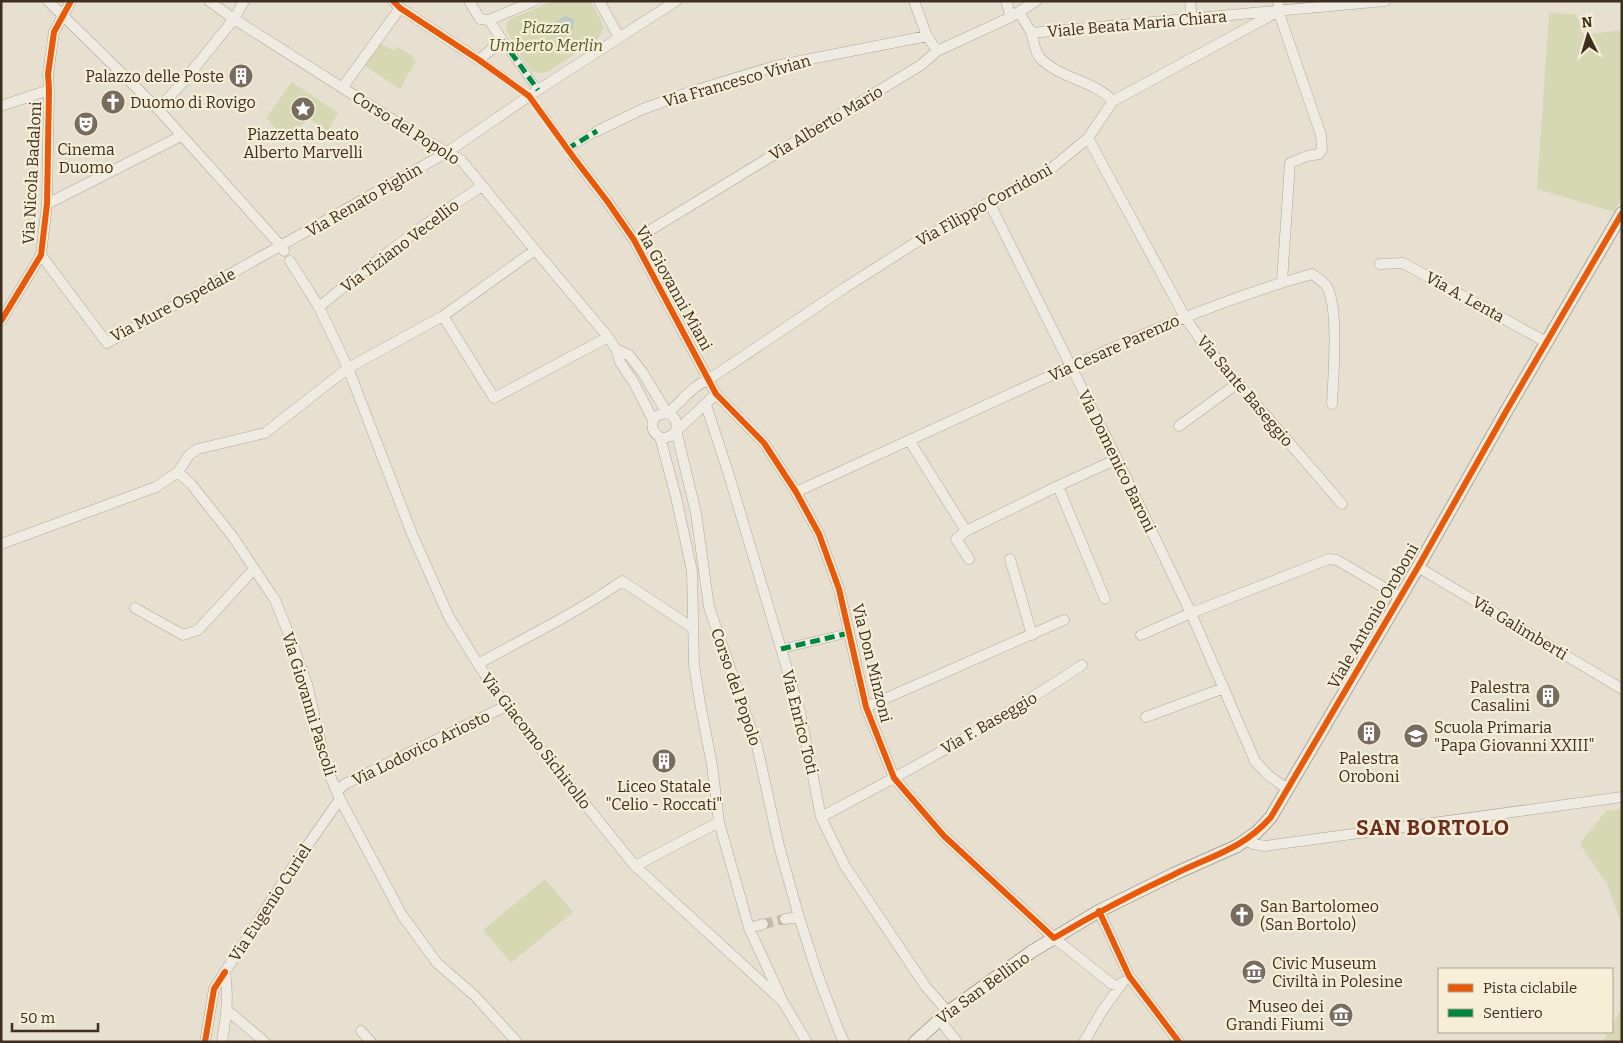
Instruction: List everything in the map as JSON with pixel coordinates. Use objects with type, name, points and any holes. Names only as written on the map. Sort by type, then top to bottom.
[{"type":"street","points":[[48,1],[158,109],[283,249]]},
{"type":"street","name":"Via Nicola Badaloni","points":[[1,321],[41,255],[47,204],[48,74],[54,32],[71,1]]},
{"type":"street","name":"Corso del Popolo","points":[[209,1],[342,88],[446,153],[461,160],[616,349],[620,362],[634,382],[653,420],[653,432],[660,437],[676,497],[692,571],[694,665],[712,765],[719,822],[749,928],[783,1002],[807,1042]]},
{"type":"street","points":[[158,109],[183,82],[234,19],[244,1]]},
{"type":"street","points":[[469,1],[480,19],[489,20],[534,1]]},
{"type":"street","points":[[599,1],[619,37]]},
{"type":"street","points":[[534,96],[619,37],[676,1]]},
{"type":"street","points":[[914,1],[927,36],[936,51]]},
{"type":"street","name":"Viale Beata Maria Chiara","points":[[1006,1],[1031,33],[1192,19],[1278,6],[1385,1]]},
{"type":"street","name":"Via Alberto Mario","points":[[634,240],[921,65],[936,51],[1015,14],[1036,1]]},
{"type":"street","points":[[1190,1],[1192,19]]},
{"type":"street","points":[[342,88],[396,4],[534,96]]},
{"type":"street","points":[[1278,6],[1321,135],[1322,149],[1319,154],[1307,156],[1290,163],[1282,282]]},
{"type":"street","name":"Via Filippo Corridoni","points":[[667,413],[698,384],[708,380],[908,248],[1052,168],[1088,138],[1113,101],[1278,6]]},
{"type":"street","points":[[489,20],[534,96]]},
{"type":"street","points":[[1031,33],[1040,57],[1062,73],[1095,86],[1107,94],[1113,101]]},
{"type":"street","name":"Via Francesco Vivian","points":[[568,149],[597,131],[643,109],[775,66],[927,36]]},
{"type":"street","points":[[479,60],[502,40]]},
{"type":"street","points":[[1,106],[49,90]]},
{"type":"street","name":"Via Renato Pighin","points":[[283,249],[446,153],[534,96]]},
{"type":"street","name":"Via Giovanni Miani","points":[[544,114],[634,240],[716,394]]},
{"type":"street","points":[[47,204],[182,136]]},
{"type":"street","name":"Via Sante Baseggio","points":[[1088,138],[1185,317],[1200,339],[1342,504]]},
{"type":"street","name":"Via Tiziano Vecellio","points":[[319,307],[367,268],[444,211],[482,186]]},
{"type":"street","name":"Via Domenico Baroni","points":[[989,202],[1117,459],[1191,613],[1255,761],[1268,775],[1287,788]]},
{"type":"street","name":"Viale Antonio Oroboni","points":[[1054,938],[1100,911],[1174,874],[1237,846],[1257,832],[1271,817],[1622,213]]},
{"type":"street","name":"Via Mure Ospedale","points":[[41,255],[107,343],[283,249]]},
{"type":"street","points":[[1,544],[156,487],[178,472],[189,455],[198,448],[265,433],[348,368],[443,316],[535,250]]},
{"type":"street","name":"Via Giacomo Sichirollo","points":[[290,261],[319,307],[348,368],[412,534],[449,617],[478,664],[506,706],[635,866],[783,1002]]},
{"type":"street","name":"Via A. Lenta","points":[[1380,264],[1403,263],[1546,342]]},
{"type":"street","name":"Via Cesare Parenzo","points":[[796,492],[1070,366],[1185,317],[1282,282],[1312,274],[1325,284],[1333,305],[1334,355],[1332,404]]},
{"type":"street","points":[[443,316],[494,398],[608,337]]},
{"type":"street","name":"Corso del Popolo","points":[[616,349],[629,354],[667,413],[676,420],[676,430],[696,513],[709,607],[757,746],[779,846],[799,917],[817,973],[838,1031],[844,1042]]},
{"type":"street","points":[[1179,426],[1238,383]]},
{"type":"street","points":[[660,437],[671,436],[716,394]]},
{"type":"street","name":"Via Don Minzoni","points":[[716,394],[764,443],[796,492],[819,534],[839,589],[866,707],[894,778],[944,836],[1054,938],[1112,984],[1119,986]]},
{"type":"street","name":"Via Enrico Toti","points":[[706,405],[800,712],[821,817],[845,866],[926,987],[943,1015],[956,1042]]},
{"type":"street","points":[[653,420],[659,414],[667,413]]},
{"type":"street","points":[[909,440],[966,531]]},
{"type":"street","points":[[969,560],[956,540],[966,531],[1117,459]]},
{"type":"street","name":"Via Giovanni Pascoli","points":[[178,472],[191,484],[233,538],[275,600],[306,684],[327,769],[338,795],[402,915],[437,963],[475,996],[516,1041]]},
{"type":"street","points":[[1058,486],[1105,599]]},
{"type":"street","points":[[1141,635],[1329,558],[1337,560],[1400,598]]},
{"type":"street","points":[[1010,559],[1032,635]]},
{"type":"street","name":"Via Galimberti","points":[[1418,567],[1622,689]]},
{"type":"street","points":[[135,608],[183,635],[198,630],[254,570]]},
{"type":"street","points":[[478,664],[560,619],[622,581],[693,628]]},
{"type":"street","points":[[866,707],[1064,620]]},
{"type":"street","points":[[781,649],[849,633]]},
{"type":"street","name":"Via F. Baseggio","points":[[821,817],[894,778],[1045,690],[1082,665]]},
{"type":"street","points":[[1146,717],[1224,688]]},
{"type":"street","name":"Via Lodovico Ariosto","points":[[338,795],[346,784],[506,706]]},
{"type":"street","name":"Via Eugenio Curiel","points":[[205,1042],[214,989],[338,795]]},
{"type":"street","points":[[1246,840],[1253,844],[1265,846],[1622,797]]},
{"type":"street","points":[[635,866],[719,822]]},
{"type":"street","points":[[1100,911],[1129,976],[1179,1042]]},
{"type":"street","points":[[785,919],[799,917]]},
{"type":"street","points":[[749,928],[762,924]]},
{"type":"street","name":"Via San Bellino","points":[[915,1042],[943,1015],[1031,952],[1054,938]]},
{"type":"street","points":[[222,1042],[228,991],[225,972]]},
{"type":"street","points":[[1084,1042],[1119,986],[1129,976]]},
{"type":"street","points":[[227,1010],[265,1042]]},
{"type":"street","points":[[361,1030],[371,1042]]},
{"type":"green space","name":"Piazza Umberto Merlin","points":[[553,1],[591,1],[604,27],[598,39],[547,72],[533,72],[507,32],[506,23],[510,19]]},
{"type":"green space","points":[[1549,13],[1576,14],[1584,35],[1622,30],[1622,198],[1614,212],[1537,189]]},
{"type":"green space","points":[[380,43],[394,51],[397,47],[413,56],[412,59],[416,61],[400,89],[365,66]]},
{"type":"green space","name":"Piazzetta beato Alberto Marvelli","points":[[292,82],[338,113],[327,132],[310,119],[285,138],[266,118]]},
{"type":"green space","points":[[1622,809],[1622,938],[1621,923],[1607,884],[1580,843],[1606,811]]},
{"type":"green space","points":[[545,879],[573,912],[511,963],[483,930]]},
{"type":"green space","points":[[1622,981],[1622,1042],[1602,1042],[1607,1033],[1613,1033],[1613,1023],[1620,1011]]},
{"type":"shaded area","points":[[565,16],[570,17],[574,21],[573,28],[559,37],[551,36],[548,32],[549,26]]},
{"type":"tunnel","points":[[534,103],[543,114]]},
{"type":"tunnel","points":[[763,924],[785,919]]},
{"type":"marked path","points":[[502,40],[538,90]]},
{"type":"marked path","points":[[567,149],[597,131]]},
{"type":"marked path","points":[[781,649],[849,633]]},
{"type":"cycle path","points":[[1,321],[41,255],[47,204],[48,74],[54,32],[71,1]]},
{"type":"cycle path","points":[[393,1],[400,8],[479,60],[529,96],[607,201],[634,240],[716,394],[764,443],[796,492],[819,534],[839,589],[866,707],[894,778],[944,836],[1054,938],[1128,897],[1237,845],[1271,817],[1622,213]]},
{"type":"cycle path","points":[[1099,911],[1129,976],[1179,1042]]},
{"type":"cycle path","points":[[205,1042],[214,989],[225,972]]},
{"type":"place","name":"Palazzo delle Poste","points":[[241,76]]},
{"type":"place","name":"Duomo di Rovigo","points":[[113,102]]},
{"type":"place","name":"Piazzetta beato Alberto Marvelli","points":[[303,109]]},
{"type":"place","name":"Cinema Duomo","points":[[86,124]]},
{"type":"place","name":"Palestra Casalini","points":[[1548,696]]},
{"type":"place","name":"Palestra Oroboni","points":[[1369,733]]},
{"type":"place","name":"Scuola Primaria \"Papa Giovanni XXIII\"","points":[[1416,736]]},
{"type":"place","name":"Liceo Statale \"Celio - Roccati\"","points":[[664,761]]},
{"type":"place","name":"San Bartolomeo (San Bortolo)","points":[[1242,915]]},
{"type":"place","name":"Civic Museum Civiltà in Polesine","points":[[1254,972]]},
{"type":"place","name":"Museo dei Grandi Fiumi","points":[[1341,1015]]},
{"type":"district","name":"SAN BORTOLO","points":[[1433,828]]}]
